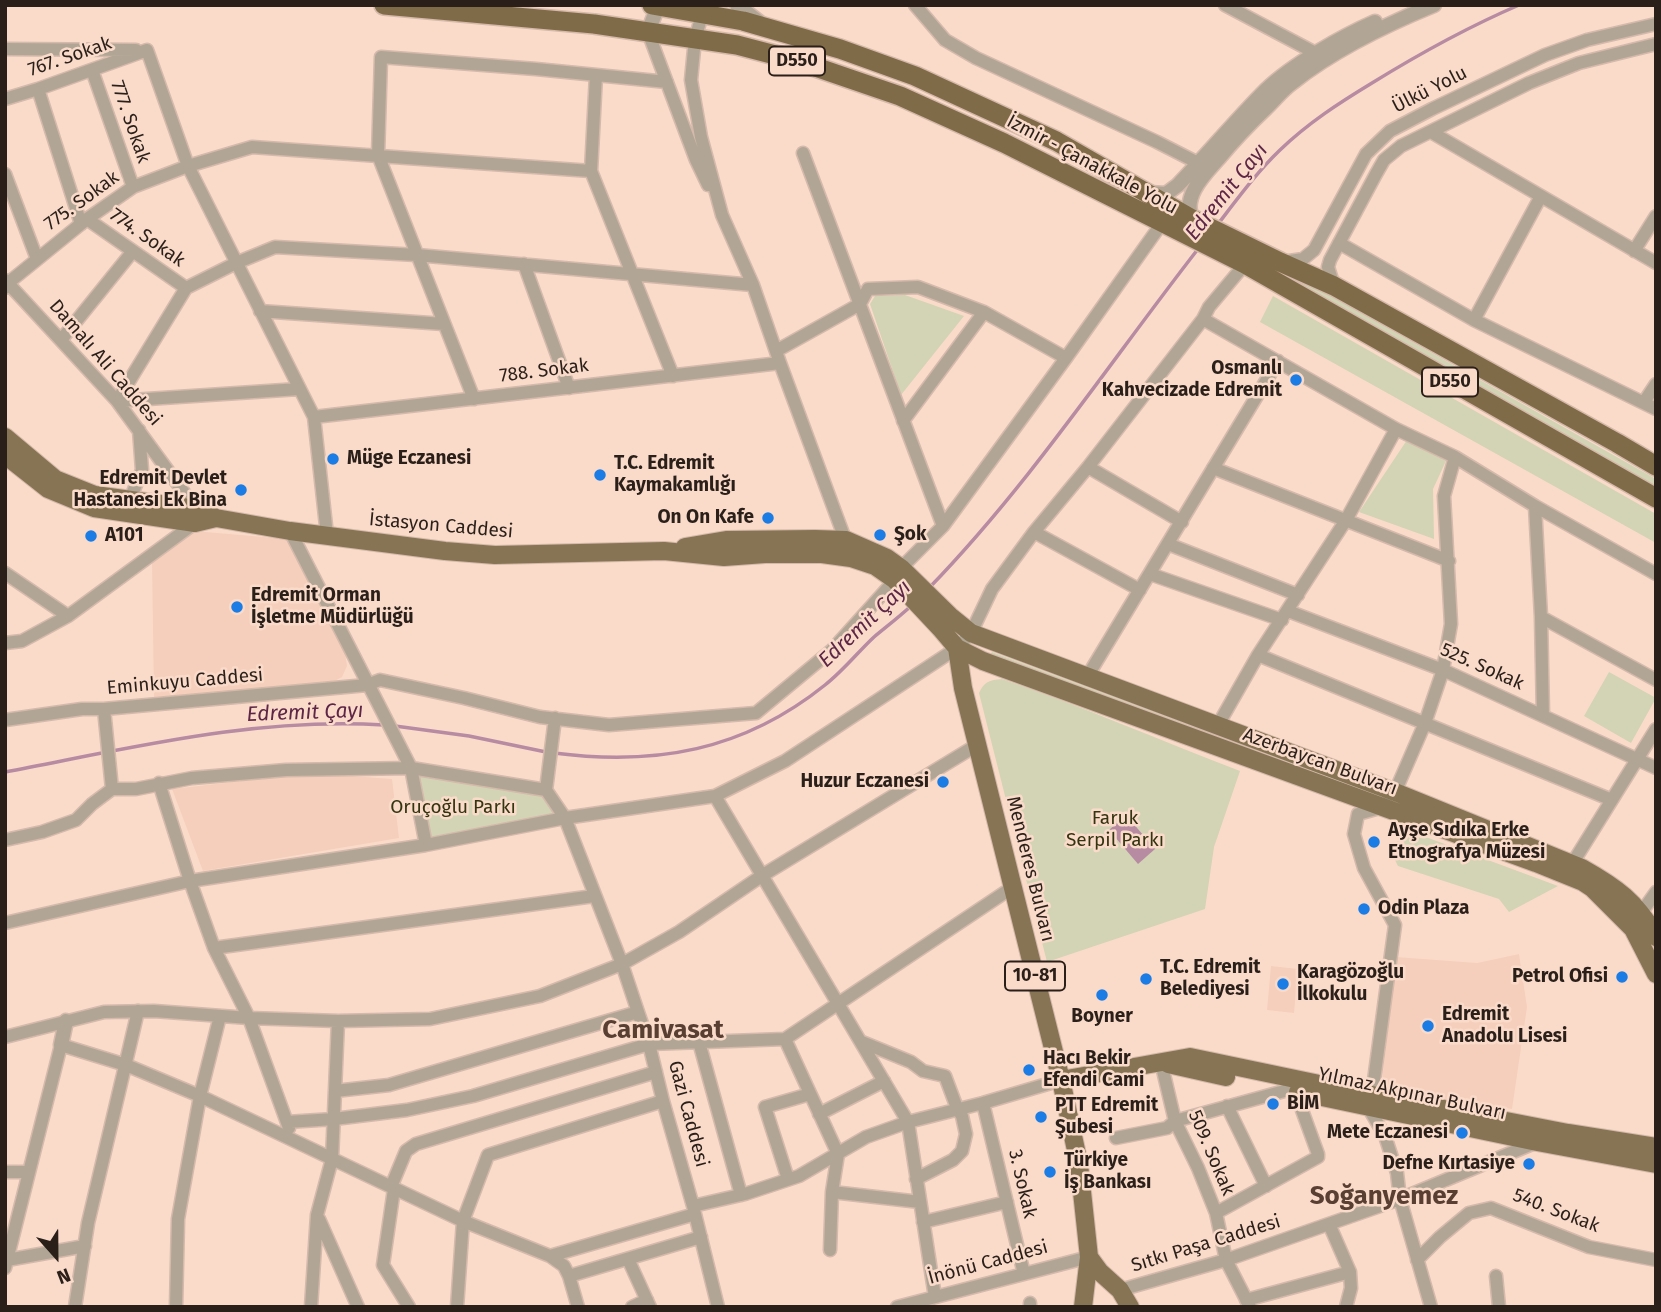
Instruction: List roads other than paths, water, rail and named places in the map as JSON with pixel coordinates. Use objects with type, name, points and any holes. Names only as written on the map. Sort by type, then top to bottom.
[{"type":"highway","name":"İzmir - Çanakkale Yolu","points":[[384,5],[594,23],[737,45],[798,61],[900,96],[1182,223],[1656,498]]},
{"type":"highway","name":"İzmir - Çanakkale Yolu","points":[[655,6],[743,21],[840,49],[915,76],[1056,141],[1148,193],[1182,223]]},
{"type":"highway","name":"İzmir - Çanakkale Yolu","points":[[1248,259],[1280,262],[1335,286],[1656,466]]},
{"type":"main road","name":"İstasyon Caddesi","points":[[5,438],[55,479],[127,507]]},
{"type":"main road","name":"İstasyon Caddesi","points":[[5,455],[48,489],[94,508],[127,507],[327,536],[495,555],[664,551],[724,557],[822,554],[851,558],[902,577]]},
{"type":"main road","name":"İstasyon Caddesi","points":[[664,551],[726,540],[846,540],[887,558],[902,577]]},
{"type":"main road","points":[[902,577],[945,622]]},
{"type":"main road","name":"Azerbaycan Bulvarı","points":[[945,622],[1395,792],[1582,868],[1611,884],[1628,898],[1656,937]]},
{"type":"main road","name":"Azerbaycan Bulvarı","points":[[945,622],[957,648],[983,661],[1583,882],[1633,929],[1656,974]]},
{"type":"main road","name":"Menderes Bulvarı","points":[[957,648],[963,688],[1062,1080],[1079,1164],[1088,1257],[1083,1307]]},
{"type":"main road","name":"Yılmaz Akpınar Bulvarı","points":[[1062,1080],[1190,1057],[1537,1142],[1656,1164]]},
{"type":"main road","name":"Yılmaz Akpınar Bulvarı","points":[[1161,1062],[1292,1090],[1656,1147]]},
{"type":"main road","points":[[1088,1257],[1120,1290],[1130,1307]]},
{"type":"street","points":[[737,5],[769,29]]},
{"type":"street","points":[[915,5],[945,40],[976,58],[1204,166]]},
{"type":"street","points":[[1225,5],[1322,56]]},
{"type":"street","points":[[1148,193],[1166,194],[1204,166],[1267,89],[1297,66],[1322,56],[1359,29],[1408,9],[1434,5]]},
{"type":"street","points":[[655,6],[648,32],[696,160],[753,285],[851,558]]},
{"type":"street","points":[[690,10],[695,39],[691,80],[701,137],[722,215]]},
{"type":"street","name":"Ülkü Yolu","points":[[1280,262],[1303,259],[1314,250],[1366,154],[1390,131],[1545,55],[1587,40],[1656,24]]},
{"type":"street","name":"Ülkü Yolu","points":[[1335,286],[1328,267],[1339,243],[1384,160],[1401,146],[1529,83],[1579,63],[1656,44]]},
{"type":"street","points":[[5,49],[147,51],[188,166],[314,417],[327,536]]},
{"type":"street","name":"767. Sokak","points":[[5,99],[147,51]]},
{"type":"street","points":[[474,399],[377,155],[381,57],[667,82]]},
{"type":"street","name":"777. Sokak","points":[[92,70],[133,187]]},
{"type":"street","points":[[596,75],[591,171],[673,376]]},
{"type":"street","points":[[38,89],[84,221]]},
{"type":"street","points":[[1431,132],[1656,263]]},
{"type":"street","name":"775. Sokak","points":[[6,284],[84,221],[133,187],[188,166],[252,147],[591,171]]},
{"type":"street","points":[[803,153],[943,526]]},
{"type":"street","points":[[1182,223],[1190,212],[1193,194],[1204,166]]},
{"type":"street","points":[[5,174],[37,259]]},
{"type":"street","points":[[1474,320],[1541,196]]},
{"type":"street","points":[[5,197],[17,209]]},
{"type":"street","points":[[1634,251],[1656,216]]},
{"type":"street","name":"774. Sokak","points":[[84,221],[186,288]]},
{"type":"street","name":"Eminkuyu Caddesi","points":[[5,720],[82,709],[369,688],[380,680],[540,717],[609,725],[756,713],[832,650],[902,577],[943,526],[1066,358],[1182,223]]},
{"type":"street","points":[[1339,243],[1474,320],[1650,406],[1656,384]]},
{"type":"street","points":[[117,401],[186,288],[275,247],[417,255],[753,285]]},
{"type":"street","points":[[61,340],[133,251]]},
{"type":"street","points":[[5,923],[190,881],[426,845],[565,818],[715,796],[786,761],[957,648],[971,633],[992,589],[1034,532],[1088,467],[1248,259]]},
{"type":"street","points":[[523,264],[569,388]]},
{"type":"street","name":"Damalı Ali Caddesi","points":[[6,284],[117,401],[195,516]]},
{"type":"street","points":[[778,357],[860,304],[868,289],[918,287],[984,312],[1066,358]]},
{"type":"street","points":[[260,310],[444,324]]},
{"type":"street","points":[[903,421],[984,312]]},
{"type":"street","points":[[1203,318],[1396,429],[1455,457],[1535,506],[1656,574]]},
{"type":"street","name":"788. Sokak","points":[[314,417],[673,376],[778,357]]},
{"type":"street","points":[[1087,677],[1278,361]]},
{"type":"street","points":[[117,401],[299,389]]},
{"type":"street","points":[[1218,725],[1258,654],[1346,520],[1396,429]]},
{"type":"street","points":[[127,507],[142,470],[138,430]]},
{"type":"street","points":[[1432,1307],[1399,1199],[1397,1173],[1370,1101],[1395,925],[1364,868],[1354,834],[1358,814],[1383,807],[1395,792],[1425,723],[1443,670],[1451,624],[1444,496],[1455,457]]},
{"type":"street","points":[[1088,467],[1181,522]]},
{"type":"street","points":[[1213,468],[1448,561]]},
{"type":"street","points":[[1535,506],[1543,716]]},
{"type":"street","points":[[5,643],[22,640],[68,616],[195,516]]},
{"type":"street","points":[[290,531],[411,768],[426,845]]},
{"type":"street","points":[[1034,532],[1140,590]]},
{"type":"street","points":[[1168,544],[1298,595]]},
{"type":"street","name":"525. Sokak","points":[[1150,574],[1285,616],[1443,670],[1656,768]]},
{"type":"street","points":[[7,578],[68,616]]},
{"type":"street","points":[[1541,617],[1656,680]]},
{"type":"street","points":[[1258,654],[1612,800]]},
{"type":"street","points":[[104,709],[112,789]]},
{"type":"street","points":[[5,840],[41,832],[75,820],[112,789],[136,789],[192,778],[286,769],[411,768],[546,790],[555,718]]},
{"type":"street","points":[[1572,864],[1656,729]]},
{"type":"street","points":[[5,1037],[104,1012],[138,1011],[338,1021],[430,1019],[540,996],[622,964],[679,932],[763,875],[977,745]]},
{"type":"street","points":[[159,783],[214,948],[249,1018],[294,1141]]},
{"type":"street","name":"Gazi Caddesi","points":[[546,790],[565,818],[622,964],[649,1044],[718,1307]]},
{"type":"street","points":[[715,796],[908,1122],[935,1297]]},
{"type":"street","points":[[287,1122],[407,1110],[472,1096],[649,1044],[785,1039],[1013,887]]},
{"type":"street","points":[[1641,913],[1656,892]]},
{"type":"street","points":[[214,948],[594,896]]},
{"type":"street","points":[[75,1307],[88,1223],[138,1011]]},
{"type":"street","points":[[335,1091],[389,1085],[638,1012]]},
{"type":"street","points":[[176,1307],[178,1219],[200,1096],[220,1016]]},
{"type":"street","points":[[66,1021],[6,1264],[85,1246]]},
{"type":"street","points":[[311,1307],[317,1215],[332,1159],[338,1021]]},
{"type":"street","points":[[785,1039],[838,1154],[832,1192],[830,1250]]},
{"type":"street","points":[[862,1041],[911,1062],[923,1071],[945,1076],[962,1116],[965,1134],[962,1151],[953,1160],[916,1179]]},
{"type":"street","points":[[699,1042],[741,1195]]},
{"type":"street","points":[[61,1045],[126,1065],[200,1096],[463,1221],[550,1255],[564,1266],[578,1307]]},
{"type":"street","name":"509. Sokak","points":[[1161,1062],[1175,1121],[1216,1213],[1226,1260],[1248,1304]]},
{"type":"street","points":[[409,1307],[383,1265],[392,1188],[406,1151],[416,1143],[656,1072]]},
{"type":"street","points":[[550,1255],[799,1176],[866,1137],[908,1122],[1062,1080]]},
{"type":"street","points":[[819,1114],[884,1081]]},
{"type":"street","points":[[1116,1138],[1167,1128],[1175,1121],[1292,1090],[1318,1157],[1216,1213]]},
{"type":"street","points":[[788,1179],[765,1107],[810,1094]]},
{"type":"street","points":[[457,1307],[463,1221],[488,1155],[663,1101]]},
{"type":"street","name":"3. Sokak","points":[[983,1103],[1024,1274]]},
{"type":"street","points":[[1227,1106],[1266,1186]]},
{"type":"street","name":"Sıtkı Paşa Caddesi","points":[[1120,1290],[1226,1260],[1329,1224],[1399,1199],[1537,1142]]},
{"type":"street","points":[[5,1172],[29,1172]]},
{"type":"street","points":[[832,1192],[920,1202]]},
{"type":"street","points":[[923,1222],[1007,1202]]},
{"type":"street","name":"540. Sokak","points":[[1418,1260],[1469,1213],[1491,1208],[1589,1247],[1656,1260]]},
{"type":"street","points":[[317,1215],[358,1307]]},
{"type":"street","points":[[1329,1224],[1350,1272],[1351,1288],[1346,1307]]},
{"type":"street","points":[[569,1276],[701,1237]]},
{"type":"street","name":"İnönü Caddesi","points":[[897,1307],[919,1304],[935,1297],[1088,1257]]},
{"type":"street","points":[[628,1258],[648,1303],[632,1307]]},
{"type":"street","points":[[1248,1304],[1350,1272]]},
{"type":"street","points":[[1496,1276],[1499,1307]]},
{"type":"waterway","name":"Edremit Çayı","points":[[1218,224],[1272,158],[1324,114],[1426,51],[1519,5]]},
{"type":"waterway","name":"Edremit Çayı","points":[[929,588],[1035,465],[1198,249]]},
{"type":"waterway","name":"Edremit Çayı","points":[[554,753],[591,757],[663,755],[730,739],[794,707],[825,685],[874,637],[911,606]]},
{"type":"waterway","name":"Edremit Çayı","points":[[5,772],[146,744],[241,730],[336,724],[384,725]]},
{"type":"waterway","name":"Edremit Çayı","points":[[395,726],[469,736],[546,752]]},
{"type":"place","name":"Osmanlı Kahvecizade Edremit","points":[[1296,380]]},
{"type":"place","name":"Müge Eczanesi","points":[[333,459]]},
{"type":"place","name":"T.C. Edremit Kaymakamlığı","points":[[600,475]]},
{"type":"place","name":"Edremit Devlet Hastanesi Ek Bina","points":[[241,490]]},
{"type":"place","name":"On On Kafe","points":[[768,518]]},
{"type":"place","name":"Şok","points":[[880,535]]},
{"type":"place","name":"A101","points":[[91,536]]},
{"type":"place","name":"Edremit Orman İşletme Müdürlüğü","points":[[237,607]]},
{"type":"place","name":"Huzur Eczanesi","points":[[943,782]]},
{"type":"place","name":"Ayşe Sıdıka Erke Etnografya Müzesi","points":[[1374,842]]},
{"type":"place","name":"Odin Plaza","points":[[1364,909]]},
{"type":"place","name":"Petrol Ofisi","points":[[1622,977]]},
{"type":"place","name":"T.C. Edremit Belediyesi","points":[[1146,979]]},
{"type":"place","name":"Karagözoğlu İlkokulu","points":[[1283,984]]},
{"type":"place","name":"Boyner","points":[[1102,995]]},
{"type":"place","name":"Edremit Anadolu Lisesi","points":[[1428,1026]]},
{"type":"place","name":"Hacı Bekir Efendi Cami","points":[[1029,1070]]},
{"type":"place","name":"BİM","points":[[1273,1104]]},
{"type":"place","name":"PTT Edremit Şubesi","points":[[1041,1117]]},
{"type":"place","name":"Mete Eczanesi","points":[[1462,1133]]},
{"type":"place","name":"Defne Kırtasiye","points":[[1529,1164]]},
{"type":"place","name":"Türkiye İş Bankası","points":[[1050,1172]]},
{"type":"district","name":"Camivasat","points":[[663,1031]]},
{"type":"district","name":"Soğanyemez","points":[[1384,1197]]},
{"type":"park label","name":"Oruçoğlu Parkı","points":[[453,808]]},
{"type":"park label","name":"Faruk Serpil Parkı","points":[[1115,830]]}]
